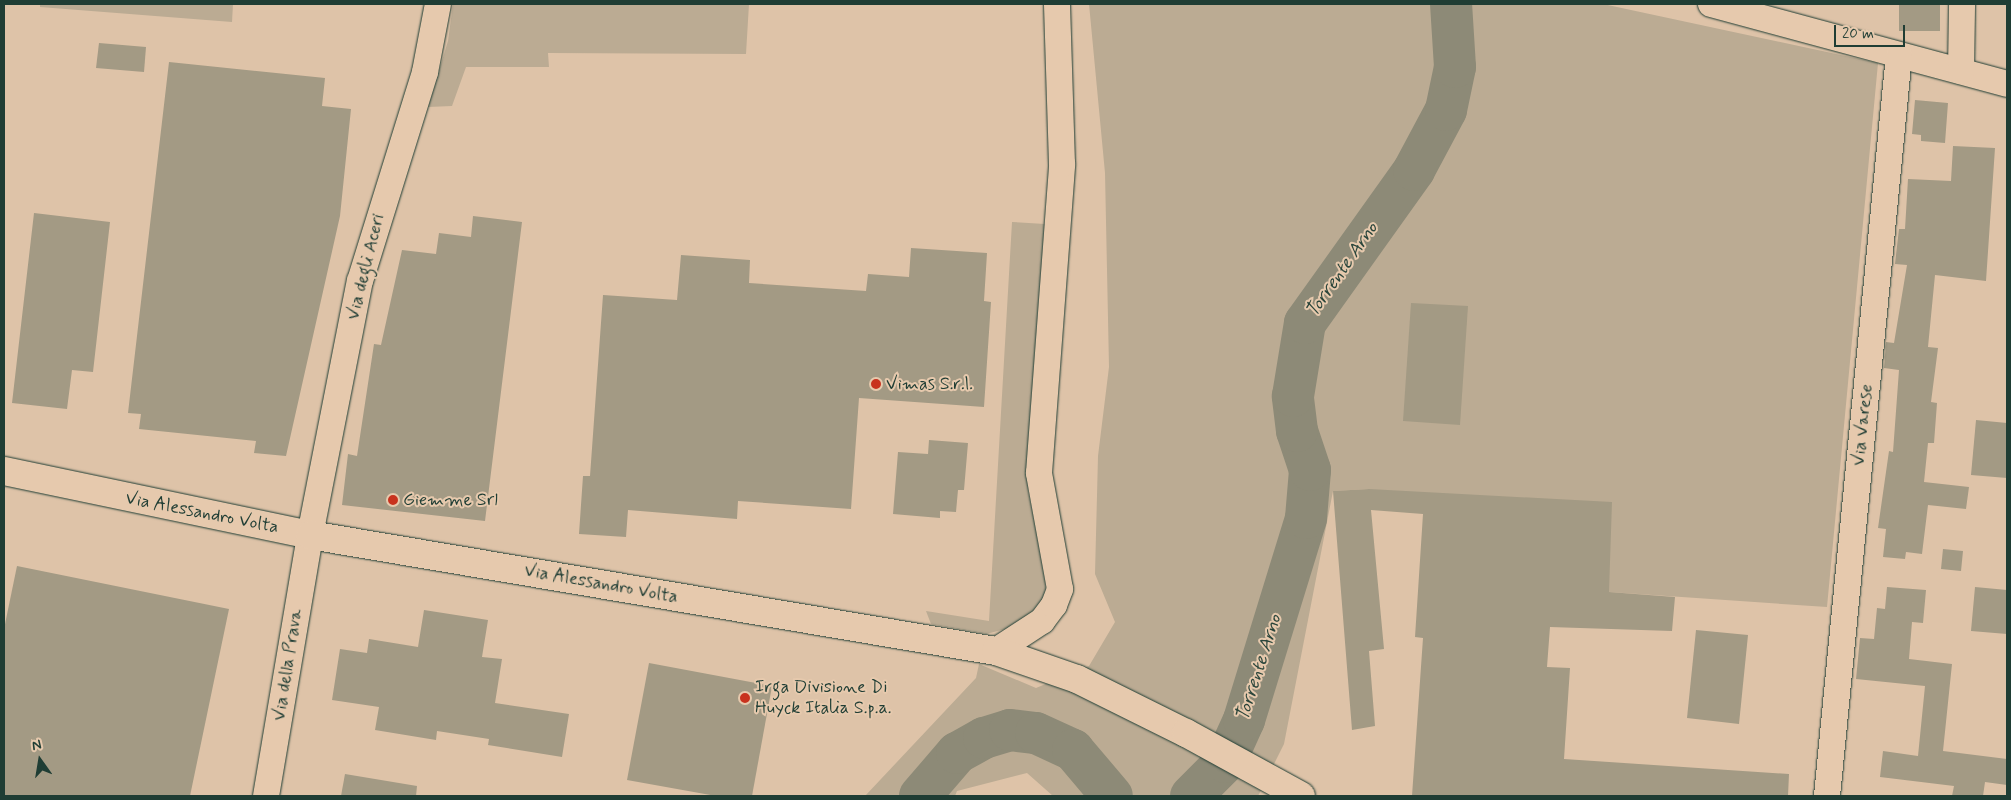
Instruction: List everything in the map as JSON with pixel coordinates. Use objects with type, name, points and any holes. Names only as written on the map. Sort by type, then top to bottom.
[{"type":"street","name":"Via degli Aceri","points":[[310,535],[360,281],[395,159],[425,72],[438,4]]},
{"type":"street","points":[[996,652],[1042,621],[1054,605],[1060,589],[1039,473],[1062,164],[1057,4]]},
{"type":"street","points":[[1711,4],[1791,15],[1899,55],[2007,84]]},
{"type":"street","points":[[1961,72],[1962,4]]},
{"type":"street","name":"Via Varese","points":[[1827,796],[1899,55]]},
{"type":"street","name":"Via Alessandro Volta","points":[[4,471],[310,535],[996,652],[1077,679],[1186,732],[1301,796]]},
{"type":"street","name":"Via della Prava","points":[[266,796],[310,535]]},
{"type":"shaded area","points":[[40,4],[233,4],[232,22],[40,7]]},
{"type":"shaded area","points":[[453,4],[749,4],[746,54],[548,53],[549,67],[466,67],[452,106],[428,107],[448,41]]},
{"type":"shaded area","points":[[1089,4],[1439,4],[1442,73],[1465,72],[1461,4],[1603,4],[1878,63],[1827,607],[1609,592],[1369,489],[1333,491],[1284,744],[1258,796],[1053,796],[1027,773],[957,791],[955,796],[865,796],[976,678],[979,664],[1036,688],[1089,666],[1115,622],[1095,574],[1098,456],[1109,367],[1105,173]]},
{"type":"shaded area","points":[[1012,222],[1045,224],[1028,491],[1044,565],[1046,593],[1038,611],[1009,628],[986,634],[931,624],[926,611],[989,621]]},
{"type":"building","points":[[1899,4],[1940,4],[1940,31],[1899,31]]},
{"type":"building","points":[[99,43],[146,47],[144,72],[96,68]]},
{"type":"building","points":[[169,62],[325,78],[322,106],[351,109],[340,216],[286,456],[254,453],[256,441],[139,429],[141,414],[128,413]]},
{"type":"building","points":[[1915,100],[1948,103],[1945,143],[1921,141],[1921,135],[1912,134]]},
{"type":"building","points":[[1953,146],[1995,148],[1986,281],[1935,275],[1928,347],[1938,348],[1931,402],[1937,403],[1934,443],[1928,443],[1924,482],[1969,487],[1966,509],[1928,505],[1922,554],[1906,552],[1905,559],[1883,557],[1886,529],[1878,528],[1889,451],[1893,452],[1899,370],[1884,368],[1886,342],[1894,343],[1907,265],[1895,264],[1899,229],[1905,229],[1908,179],[1951,181]]},
{"type":"building","points":[[34,213],[110,222],[93,372],[72,370],[67,409],[12,403]]},
{"type":"building","points":[[473,216],[522,222],[485,521],[342,505],[348,454],[357,456],[374,344],[381,345],[402,250],[436,254],[439,233],[471,237]]},
{"type":"building","points":[[911,248],[987,253],[984,301],[991,302],[984,407],[859,398],[851,509],[738,501],[737,519],[628,510],[626,537],[579,534],[583,476],[590,476],[603,295],[677,300],[681,255],[750,260],[749,283],[866,291],[868,274],[909,277]]},
{"type":"building","points":[[1411,303],[1468,306],[1460,425],[1403,421]]},
{"type":"building","points":[[1976,420],[2007,423],[2007,478],[1971,475]]},
{"type":"building","points":[[929,440],[968,443],[964,490],[958,490],[956,512],[940,511],[940,518],[893,514],[898,452],[928,454]]},
{"type":"building","points":[[1369,489],[1612,502],[1609,592],[1675,597],[1672,631],[1550,627],[1547,667],[1570,668],[1564,759],[1789,774],[1788,796],[1412,796],[1423,638],[1415,637],[1423,514],[1371,510],[1384,649],[1369,651],[1375,726],[1352,730],[1333,491]]},
{"type":"building","points":[[1943,549],[1963,551],[1961,571],[1941,569]]},
{"type":"building","points":[[17,566],[229,609],[190,796],[4,796],[4,629]]},
{"type":"building","points":[[1887,587],[1926,590],[1923,623],[1912,622],[1909,659],[1952,664],[1943,751],[2007,759],[2007,785],[1985,782],[1983,796],[1952,796],[1954,786],[1880,777],[1883,751],[1918,756],[1925,686],[1856,679],[1860,638],[1874,639],[1877,608],[1885,609]]},
{"type":"building","points":[[1975,587],[2007,590],[2007,634],[1971,631]]},
{"type":"building","points":[[424,610],[488,620],[482,657],[502,659],[495,703],[569,714],[562,757],[488,745],[489,739],[437,731],[436,740],[375,730],[379,707],[332,700],[340,649],[367,653],[369,639],[418,647]]},
{"type":"building","points":[[1696,630],[1748,635],[1739,724],[1687,718]]},
{"type":"building","points":[[649,663],[772,686],[752,796],[716,796],[627,780]]},
{"type":"building","points":[[345,774],[417,786],[416,796],[341,796]]},
{"type":"waterway","name":"Torrente Arno","points":[[1191,796],[1225,762],[1244,720],[1306,518],[1310,470],[1297,431],[1293,396],[1305,323],[1414,170],[1446,110],[1455,67],[1451,4]]},
{"type":"waterway","name":"Torrente Arno","points":[[920,796],[957,753],[984,738],[1010,730],[1036,733],[1073,750],[1112,796]]},
{"type":"place","name":"Vimas S.r.l.","points":[[876,384]]},
{"type":"place","name":"Giemme Srl","points":[[393,500]]},
{"type":"place","name":"Irga Divisione Di Huyck Italia S.p.a.","points":[[745,698]]}]
